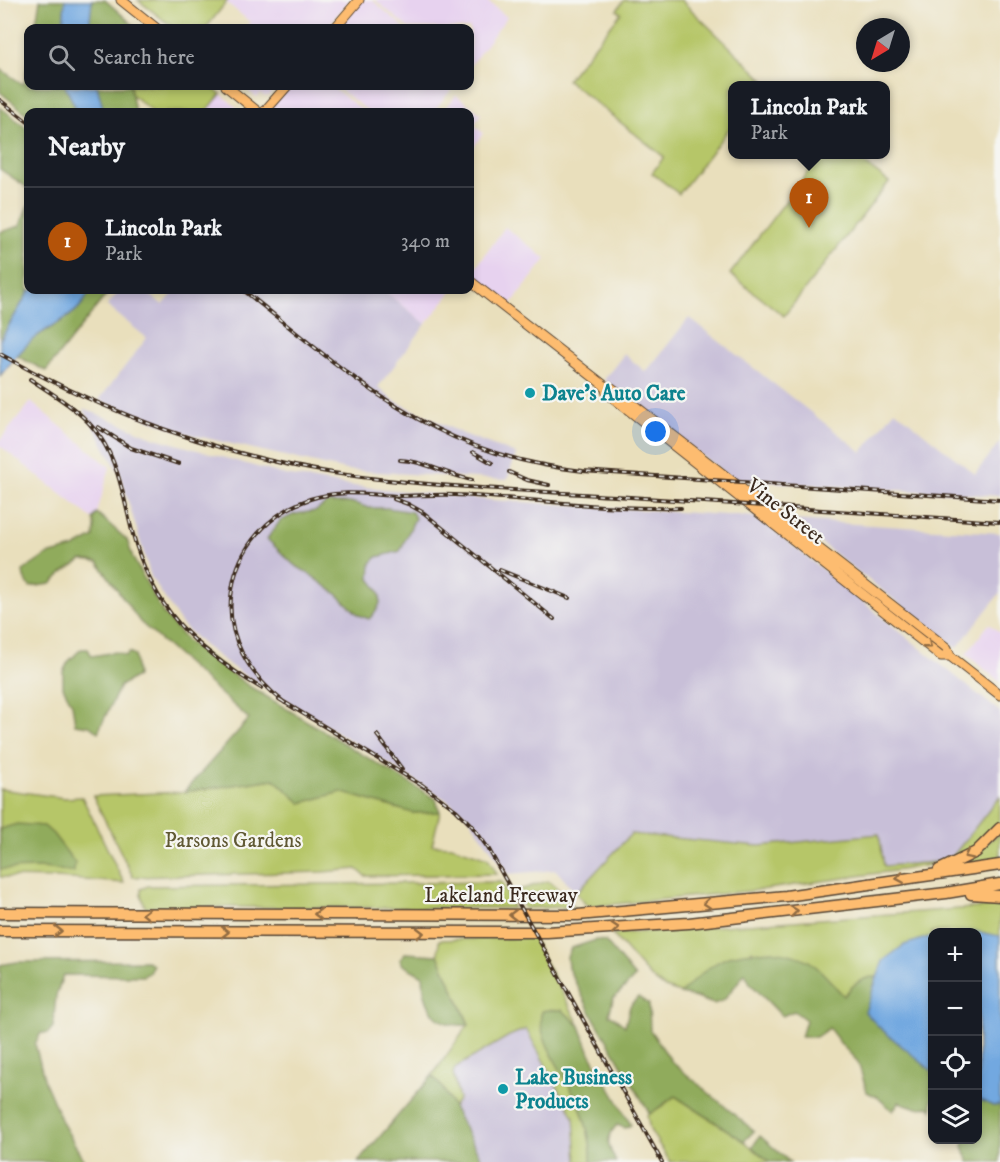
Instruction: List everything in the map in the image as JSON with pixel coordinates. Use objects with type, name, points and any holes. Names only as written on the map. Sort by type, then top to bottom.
[{"type":"highway","points":[[930,874],[976,852],[1000,828]]},
{"type":"highway","name":"Lakeland Freeway","points":[[0,913],[578,915],[786,896],[1000,865]]},
{"type":"highway","name":"Lakeland Freeway","points":[[0,931],[547,932],[689,923],[946,893],[1000,884]]},
{"type":"highway","points":[[946,893],[1000,896]]},
{"type":"main road","points":[[121,0],[151,24]]},
{"type":"main road","points":[[339,24],[359,0]]},
{"type":"main road","points":[[231,90],[253,108]]},
{"type":"main road","points":[[268,108],[283,90]]},
{"type":"main road","name":"Vine Street","points":[[474,284],[604,386],[612,388],[947,648],[950,656],[1000,695]]},
{"type":"shaded area","points":[[228,0],[350,0],[329,24],[249,24],[250,22],[226,2]]},
{"type":"shaded area","points":[[360,0],[372,0],[400,24],[340,24]]},
{"type":"shaded area","points":[[375,0],[486,0],[507,17],[474,61],[474,24],[403,24]]},
{"type":"shaded area","points":[[247,90],[273,90],[268,96],[263,96],[261,93],[257,97]]},
{"type":"shaded area","points":[[286,90],[336,90],[360,108],[270,108]]},
{"type":"shaded area","points":[[340,90],[451,90],[436,108],[364,108]]},
{"type":"shaded area","points":[[221,94],[237,108],[209,108]]},
{"type":"shaded area","points":[[456,95],[473,108],[446,108]]},
{"type":"shaded area","points":[[474,109],[481,114],[474,125]]},
{"type":"shaded area","points":[[474,125],[483,133],[474,146]]},
{"type":"shaded area","points":[[505,227],[546,259],[509,307],[474,279],[474,270]]},
{"type":"shaded area","points":[[117,294],[149,294],[163,305],[173,294],[388,294],[426,324],[378,387],[393,400],[461,433],[516,454],[507,480],[346,470],[184,433],[99,400],[147,338],[107,306]]},
{"type":"shaded area","points":[[388,294],[450,294],[426,324]]},
{"type":"shaded area","points":[[689,318],[862,452],[895,410],[975,474],[1000,442],[1000,496],[733,480],[604,380],[624,354],[646,372]]},
{"type":"shaded area","points":[[31,402],[110,467],[97,513],[93,519],[0,446],[0,440]]},
{"type":"shaded area","points":[[83,408],[155,438],[285,475],[345,485],[491,500],[757,517],[1000,712],[1000,796],[949,861],[883,867],[878,834],[759,846],[631,834],[576,893],[556,870],[508,874],[469,818],[445,799],[235,669],[203,645],[181,623],[151,577],[120,474]]},
{"type":"shaded area","points":[[791,520],[1000,533],[1000,593],[957,648]]},
{"type":"shaded area","points":[[989,624],[1000,632],[1000,682],[966,654]]},
{"type":"shaded area","points":[[526,1029],[574,1117],[577,1162],[483,1162],[453,1107],[459,1099],[453,1073],[456,1067],[509,1036]]},
{"type":"green space","points":[[40,0],[65,0],[63,24],[36,24]]},
{"type":"green space","points":[[92,0],[105,0],[132,24],[89,24]]},
{"type":"green space","points":[[138,0],[228,0],[209,24],[169,24]]},
{"type":"green space","points":[[624,0],[681,0],[764,80],[728,81],[728,130],[679,194],[652,173],[664,157],[567,80],[621,13],[617,10]]},
{"type":"green space","points":[[0,69],[24,85],[24,90],[67,90],[76,108],[24,108],[24,112],[0,92]]},
{"type":"green space","points":[[98,90],[131,90],[134,108],[103,108]]},
{"type":"green space","points":[[130,90],[215,90],[221,94],[209,108],[148,108],[131,94]]},
{"type":"green space","points":[[0,107],[24,126],[24,185],[0,169]]},
{"type":"green space","points":[[818,159],[858,159],[889,182],[784,316],[730,274]]},
{"type":"green space","points":[[24,216],[24,294],[28,294],[0,340],[0,232],[20,226]]},
{"type":"green space","points":[[88,294],[107,294],[46,371],[17,356],[33,339],[74,313]]},
{"type":"green space","points":[[327,503],[354,503],[369,508],[412,512],[415,518],[400,551],[377,557],[371,563],[370,579],[380,595],[380,604],[369,619],[359,615],[338,595],[294,565],[267,539],[280,521],[295,514],[316,511]]},
{"type":"green space","points":[[97,513],[127,540],[133,558],[163,613],[187,641],[249,686],[436,799],[440,812],[413,813],[341,792],[301,803],[274,779],[184,792],[249,719],[140,622],[98,562],[82,560],[62,573],[51,584],[30,587],[24,578],[23,571],[47,555],[74,548],[94,537],[93,519]]},
{"type":"green space","points":[[81,649],[88,649],[92,656],[116,652],[126,656],[129,652],[135,655],[137,676],[120,686],[98,732],[89,726],[75,724],[72,704],[63,687],[63,672],[68,662]]},
{"type":"green space","name":"Parsons Gardens","points":[[274,779],[301,803],[341,792],[413,813],[440,812],[432,845],[452,846],[488,858],[497,874],[365,876],[357,869],[133,877],[93,796],[184,792]]},
{"type":"green space","points":[[0,789],[64,798],[82,797],[124,883],[0,877]]},
{"type":"green space","points":[[1000,796],[1000,822],[975,848],[949,861]]},
{"type":"green space","points":[[17,824],[44,826],[75,863],[74,872],[43,868],[0,869],[0,829]]},
{"type":"green space","points":[[1000,833],[1000,861],[955,867]]},
{"type":"green space","points":[[631,834],[759,846],[879,834],[884,866],[949,861],[760,890],[595,906],[587,906],[576,893]]},
{"type":"green space","points":[[548,881],[573,907],[524,908],[516,891]]},
{"type":"green space","points":[[502,882],[513,908],[145,907],[141,895],[141,889],[148,886]]},
{"type":"green space","points":[[1000,906],[1000,1144],[982,1130],[982,928],[928,928],[928,1089],[752,950],[714,1004],[665,988],[648,975],[612,934]]},
{"type":"green space","points":[[532,937],[580,1026],[562,1010],[566,1078],[579,1103],[587,1128],[592,1152],[591,1162],[577,1162],[574,1117],[526,1029],[509,1036],[456,1067],[453,1073],[459,1099],[453,1107],[442,1087],[432,1076],[469,1024],[438,955],[439,940]]},
{"type":"green space","points":[[596,940],[605,941],[635,977],[613,999],[609,1015],[625,1026],[630,1006],[638,997],[649,1004],[650,1030],[672,1062],[754,1131],[744,1141],[675,1096],[650,1114],[591,1013],[568,968],[567,957],[571,948]]},
{"type":"green space","points":[[751,952],[787,953],[807,960],[814,964],[844,996],[858,982],[877,977],[873,988],[879,1027],[928,1068],[928,1107],[917,1108],[899,1102],[893,1111],[877,1097],[867,1092],[858,1062],[829,1028],[816,1037],[801,1037],[806,1020],[794,1011],[782,1016],[750,983],[745,973],[724,1000],[714,1004],[680,994],[706,969],[730,956]]},
{"type":"green space","points":[[405,953],[438,955],[469,1025],[444,1022],[433,1014],[424,991],[423,976],[403,965],[400,959]]},
{"type":"green space","points":[[147,961],[153,964],[149,973],[143,976],[63,975],[56,996],[53,1027],[48,1033],[41,1033],[35,1044],[45,1082],[63,1124],[85,1162],[0,1162],[0,965],[17,962]]},
{"type":"green space","points":[[562,1010],[580,1026],[590,1053],[631,1125],[625,1128],[617,1125],[610,1134],[609,1147],[616,1162],[591,1162],[589,1140],[582,1111],[553,1058],[543,1032],[542,1011]]},
{"type":"green space","points":[[432,1076],[442,1087],[483,1162],[358,1162]]},
{"type":"green space","points":[[675,1096],[740,1138],[770,1162],[670,1162],[650,1130],[647,1115]]},
{"type":"green space","points":[[982,1101],[993,1106],[1000,1105],[1000,1162],[969,1162],[964,1144],[982,1144]]},
{"type":"green space","points":[[760,1136],[790,1162],[770,1162],[752,1147]]},
{"type":"water","points":[[65,0],[92,0],[89,24],[63,24]]},
{"type":"water","points":[[67,90],[98,90],[103,108],[76,108]]},
{"type":"water","points":[[28,294],[88,294],[80,307],[73,313],[31,341],[0,376],[0,340]]},
{"type":"water","points":[[982,933],[1000,936],[1000,1105],[993,1106],[982,1101]]},
{"type":"water","points":[[928,937],[928,1068],[879,1027],[865,1012],[883,961],[904,945]]},
{"type":"railway","points":[[0,100],[24,119]]},
{"type":"railway","points":[[248,294],[336,364],[384,398],[435,428],[488,451],[544,465],[583,471],[1000,500]]},
{"type":"railway","points":[[0,354],[79,394],[161,428],[246,455],[333,473],[403,482],[1000,522]]},
{"type":"railway","points":[[30,379],[85,419],[107,448],[120,482],[141,559],[164,605],[196,642],[261,688]]},
{"type":"railway","points":[[98,427],[131,448],[179,464]]},
{"type":"railway","points":[[473,452],[492,463]]},
{"type":"railway","points":[[400,460],[418,463],[472,480]]},
{"type":"railway","points":[[509,472],[527,480],[549,485]]},
{"type":"railway","points":[[285,703],[261,680],[242,654],[232,623],[231,607],[235,574],[249,546],[269,523],[295,505],[321,496],[355,493],[400,496],[454,495],[596,506],[681,508]]},
{"type":"railway","points":[[394,499],[424,513],[554,619]]},
{"type":"railway","points":[[500,570],[569,598]]},
{"type":"railway","points":[[279,699],[426,788]]},
{"type":"railway","points":[[377,735],[402,769]]},
{"type":"railway","points":[[421,784],[456,810],[472,826],[488,848],[662,1162]]},
{"type":"place","name":"Lincoln Park","points":[[809,228]]},
{"type":"place","name":"Dave's Auto Care","points":[[530,393]]},
{"type":"place","name":"Lake Business Products","points":[[503,1089]]}]
